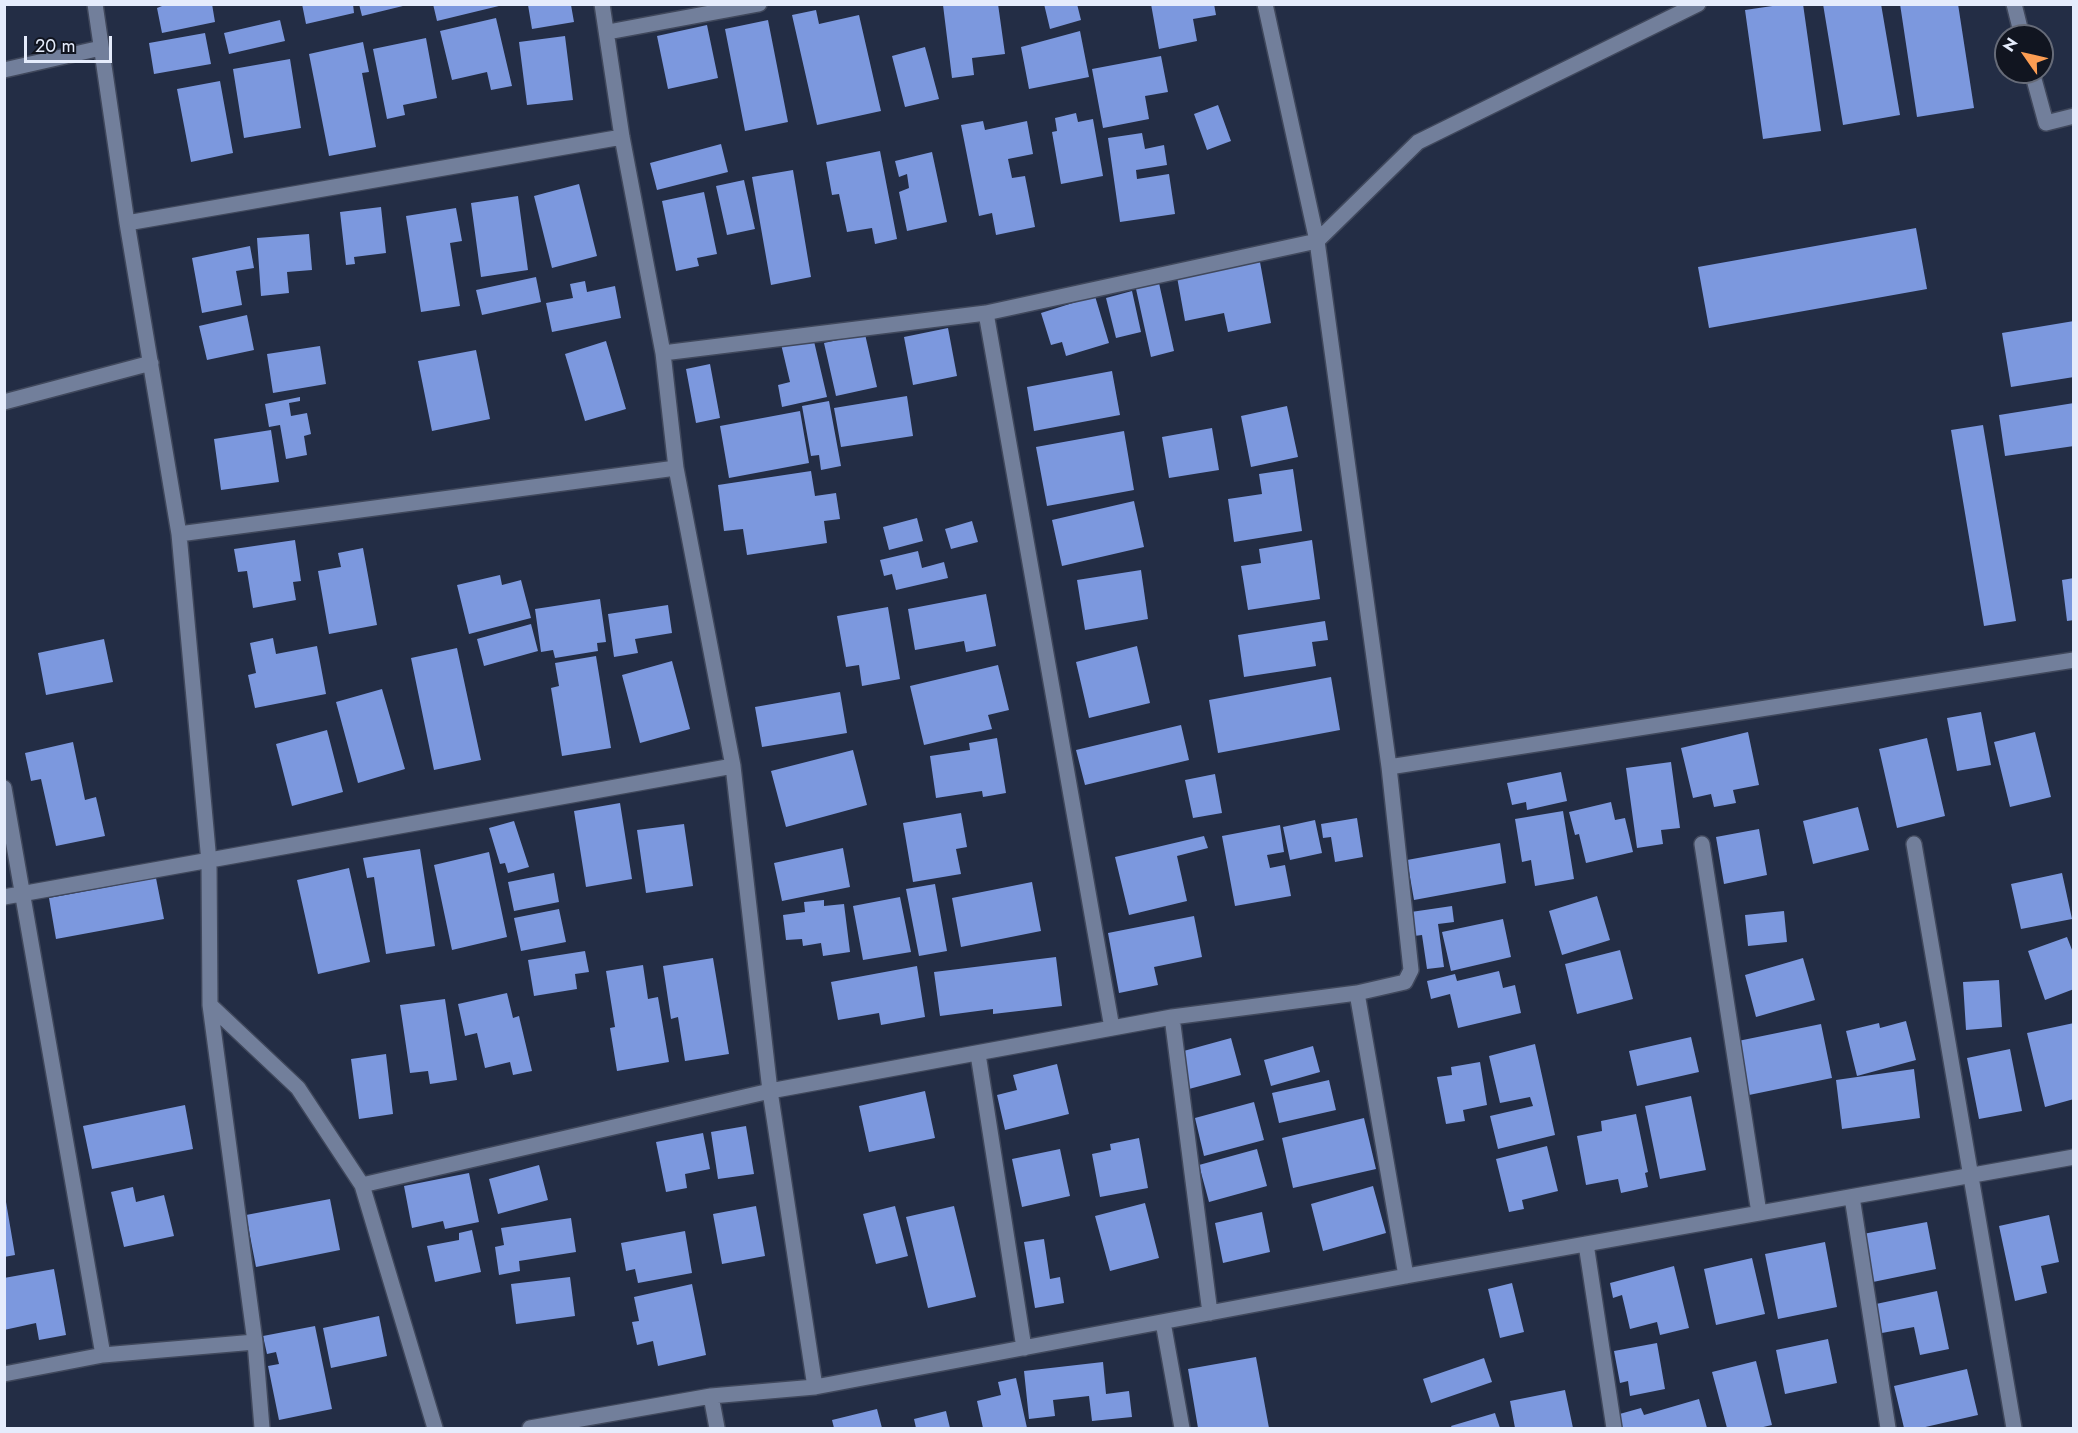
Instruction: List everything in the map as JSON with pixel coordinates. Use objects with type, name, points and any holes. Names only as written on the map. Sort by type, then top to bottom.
[{"type":"street","points":[[95,4],[179,534],[209,862],[210,1005],[255,1342],[262,1428]]},
{"type":"street","points":[[602,4],[622,137],[663,352],[676,468],[733,766],[770,1091],[815,1387]]},
{"type":"street","points":[[608,32],[759,4]]},
{"type":"street","points":[[362,1185],[770,1091],[1172,1017],[1357,993],[1405,982],[1411,969],[1389,767],[1317,241],[1265,4]]},
{"type":"street","points":[[663,352],[986,313],[1317,241],[1418,142],[1698,4]]},
{"type":"street","points":[[2014,4],[2019,24]]},
{"type":"street","points":[[4,69],[101,48]]},
{"type":"street","points":[[2035,84],[2046,123],[2073,116]]},
{"type":"street","points":[[128,223],[622,137]]},
{"type":"street","points":[[986,313],[1112,1028]]},
{"type":"street","points":[[4,402],[151,363]]},
{"type":"street","points":[[179,534],[676,468]]},
{"type":"street","points":[[1389,767],[2073,660]]},
{"type":"street","points":[[4,897],[209,862],[733,766]]},
{"type":"street","points":[[4,788],[103,1355]]},
{"type":"street","points":[[1702,844],[1759,1213]]},
{"type":"street","points":[[1914,844],[2014,1428]]},
{"type":"street","points":[[1357,993],[1407,1276]]},
{"type":"street","points":[[210,1005],[298,1088],[362,1185],[435,1428]]},
{"type":"street","points":[[1172,1017],[1210,1313]]},
{"type":"street","points":[[978,1054],[1024,1348]]},
{"type":"street","points":[[530,1428],[711,1396],[815,1387],[1407,1276],[2073,1157]]},
{"type":"street","points":[[1852,1197],[1888,1428]]},
{"type":"street","points":[[1586,1244],[1614,1428]]},
{"type":"street","points":[[1163,1322],[1182,1428]]},
{"type":"street","points":[[4,1374],[103,1355],[255,1342]]},
{"type":"street","points":[[711,1396],[717,1428]]},
{"type":"building","points":[[167,4],[212,4],[215,22],[162,33],[157,8]]},
{"type":"building","points":[[302,4],[353,4],[354,13],[306,24]]},
{"type":"building","points":[[359,4],[407,4],[407,5],[362,16]]},
{"type":"building","points":[[433,4],[503,4],[503,5],[437,21]]},
{"type":"building","points":[[998,4],[1005,54],[972,58],[974,75],[952,78],[943,5]]},
{"type":"building","points":[[1044,4],[1077,4],[1081,20],[1050,29]]},
{"type":"building","points":[[1151,4],[1214,4],[1216,15],[1193,19],[1197,41],[1159,49]]},
{"type":"building","points":[[1803,4],[1821,131],[1763,139],[1745,10]]},
{"type":"building","points":[[1823,4],[1881,4],[1900,115],[1843,125]]},
{"type":"building","points":[[1900,4],[1958,4],[1974,108],[1917,117]]},
{"type":"building","points":[[528,5],[571,5],[574,22],[532,29]]},
{"type":"building","points":[[816,10],[819,24],[859,15],[881,111],[817,125],[792,15]]},
{"type":"building","points":[[496,18],[512,86],[491,90],[487,72],[452,80],[440,31]]},
{"type":"building","points":[[280,20],[285,41],[229,54],[224,33]]},
{"type":"building","points":[[768,20],[788,122],[745,131],[725,29]]},
{"type":"building","points":[[707,25],[718,78],[668,89],[657,36]]},
{"type":"building","points":[[1080,31],[1089,77],[1029,89],[1021,47]]},
{"type":"building","points":[[205,33],[211,64],[154,74],[149,43]]},
{"type":"building","points":[[565,36],[573,100],[527,105],[519,42]]},
{"type":"building","points":[[426,38],[437,98],[403,105],[405,115],[387,119],[373,49]]},
{"type":"building","points":[[363,42],[369,72],[362,73],[376,147],[329,156],[309,54]]},
{"type":"building","points":[[925,47],[939,99],[905,107],[892,56]]},
{"type":"building","points":[[1161,56],[1168,92],[1145,96],[1149,119],[1103,128],[1092,69]]},
{"type":"building","points":[[290,59],[301,128],[244,138],[233,69]]},
{"type":"building","points":[[220,81],[233,153],[191,162],[177,89]]},
{"type":"building","points":[[1218,105],[1231,141],[1207,150],[1194,114]]},
{"type":"building","points":[[1076,113],[1078,122],[1093,119],[1103,176],[1061,184],[1052,132],[1057,131],[1055,118]]},
{"type":"building","points":[[983,121],[985,130],[1027,121],[1033,154],[1008,159],[1012,178],[1025,176],[1035,227],[996,235],[992,213],[979,216],[961,125]]},
{"type":"building","points":[[1142,133],[1145,149],[1164,145],[1167,165],[1136,170],[1137,179],[1169,174],[1175,214],[1120,222],[1108,138]]},
{"type":"building","points":[[721,144],[728,172],[657,190],[650,163]]},
{"type":"building","points":[[880,151],[897,239],[875,244],[872,228],[847,232],[839,194],[832,195],[826,162]]},
{"type":"building","points":[[932,152],[947,222],[907,231],[899,192],[909,188],[907,174],[899,177],[895,161]]},
{"type":"building","points":[[793,170],[811,277],[771,285],[752,177]]},
{"type":"building","points":[[744,180],[755,229],[727,235],[716,186]]},
{"type":"building","points":[[579,184],[597,256],[552,268],[534,196]]},
{"type":"building","points":[[704,192],[717,254],[697,258],[699,266],[676,271],[662,201]]},
{"type":"building","points":[[518,196],[528,270],[481,277],[471,203]]},
{"type":"building","points":[[381,207],[386,253],[354,257],[355,264],[346,265],[340,212]]},
{"type":"building","points":[[456,208],[462,241],[450,243],[460,306],[421,312],[406,216]]},
{"type":"building","points":[[1916,228],[1927,289],[1709,328],[1698,267]]},
{"type":"building","points":[[309,234],[312,270],[287,272],[289,293],[261,296],[257,238]]},
{"type":"building","points":[[250,246],[254,268],[236,271],[242,305],[202,313],[192,258]]},
{"type":"building","points":[[1260,262],[1271,323],[1228,332],[1224,313],[1185,321],[1177,277]]},
{"type":"building","points":[[536,277],[541,302],[482,315],[476,290]]},
{"type":"building","points":[[585,281],[587,292],[615,286],[621,318],[552,332],[546,303],[573,298],[570,284]]},
{"type":"building","points":[[1159,283],[1174,351],[1151,357],[1136,289]]},
{"type":"building","points":[[1132,291],[1141,332],[1116,338],[1106,298]]},
{"type":"building","points":[[1095,296],[1109,343],[1066,356],[1062,342],[1051,345],[1041,313]]},
{"type":"building","points":[[247,315],[254,350],[207,360],[199,326]]},
{"type":"building","points":[[2074,321],[2074,377],[2011,387],[2002,333]]},
{"type":"building","points":[[948,328],[957,376],[913,385],[904,337]]},
{"type":"building","points":[[865,334],[877,387],[836,396],[824,343]]},
{"type":"building","points":[[813,337],[827,397],[782,407],[778,385],[790,382],[781,344]]},
{"type":"building","points":[[606,341],[626,409],[585,421],[565,354]]},
{"type":"building","points":[[320,346],[326,384],[273,393],[267,354]]},
{"type":"building","points":[[476,350],[490,419],[432,431],[418,361]]},
{"type":"building","points":[[710,364],[720,418],[696,423],[686,369]]},
{"type":"building","points":[[1112,371],[1120,415],[1034,431],[1027,387]]},
{"type":"building","points":[[907,396],[913,436],[841,447],[834,408]]},
{"type":"building","points":[[300,397],[300,401],[289,403],[291,416],[307,413],[311,434],[304,436],[307,455],[286,459],[280,425],[269,427],[265,404]]},
{"type":"building","points":[[829,401],[841,466],[821,470],[819,455],[811,456],[802,406]]},
{"type":"building","points":[[2074,403],[2074,446],[2005,456],[1999,415]]},
{"type":"building","points":[[1287,406],[1298,457],[1251,467],[1241,416]]},
{"type":"building","points":[[800,411],[809,463],[729,478],[720,426]]},
{"type":"building","points":[[1983,425],[2016,621],[1984,626],[1951,430]]},
{"type":"building","points":[[1212,428],[1219,470],[1169,478],[1162,437]]},
{"type":"building","points":[[271,430],[279,482],[221,490],[214,439]]},
{"type":"building","points":[[1124,431],[1134,490],[1047,506],[1036,447]]},
{"type":"building","points":[[1293,469],[1302,531],[1234,542],[1228,499],[1262,494],[1259,474]]},
{"type":"building","points":[[811,471],[815,496],[836,493],[840,519],[824,521],[827,543],[747,555],[743,529],[724,531],[718,485]]},
{"type":"building","points":[[1134,501],[1144,547],[1062,566],[1052,520]]},
{"type":"building","points":[[917,518],[923,541],[889,550],[883,527]]},
{"type":"building","points":[[972,521],[978,542],[951,549],[945,529]]},
{"type":"building","points":[[295,540],[301,581],[293,582],[296,600],[253,608],[247,571],[238,572],[234,549]]},
{"type":"building","points":[[1312,540],[1320,599],[1248,610],[1241,566],[1261,563],[1259,549]]},
{"type":"building","points":[[363,548],[377,625],[329,634],[318,571],[341,567],[338,553]]},
{"type":"building","points":[[918,551],[922,568],[944,562],[948,578],[896,590],[892,574],[884,576],[880,560]]},
{"type":"building","points":[[1141,570],[1148,619],[1085,630],[1077,580]]},
{"type":"building","points":[[500,575],[502,585],[521,580],[531,618],[469,634],[457,585]]},
{"type":"building","points":[[2074,578],[2074,620],[2067,621],[2062,580]]},
{"type":"building","points":[[986,594],[996,646],[966,652],[964,641],[915,650],[908,609]]},
{"type":"building","points":[[600,599],[606,642],[597,643],[598,651],[555,658],[553,650],[541,652],[535,609]]},
{"type":"building","points":[[668,605],[672,633],[635,639],[638,653],[614,657],[608,614]]},
{"type":"building","points":[[888,607],[900,679],[862,686],[859,665],[846,667],[837,616]]},
{"type":"building","points":[[1325,621],[1328,640],[1312,642],[1316,666],[1244,677],[1238,635]]},
{"type":"building","points":[[531,624],[538,651],[484,666],[477,639]]},
{"type":"building","points":[[273,638],[276,654],[317,646],[326,694],[255,708],[248,675],[256,673],[250,643]]},
{"type":"building","points":[[104,639],[113,682],[46,695],[38,653]]},
{"type":"building","points":[[1137,646],[1150,703],[1089,718],[1076,662]]},
{"type":"building","points":[[457,648],[481,760],[434,770],[411,658]]},
{"type":"building","points":[[596,656],[611,748],[562,756],[551,688],[559,686],[555,663]]},
{"type":"building","points":[[672,661],[690,729],[640,743],[622,675]]},
{"type":"building","points":[[998,665],[1009,710],[988,715],[992,729],[924,745],[910,686]]},
{"type":"building","points":[[1331,677],[1340,730],[1218,753],[1209,700]]},
{"type":"building","points":[[382,689],[405,769],[358,783],[336,702]]},
{"type":"building","points":[[840,692],[847,733],[762,747],[755,707]]},
{"type":"building","points":[[1981,712],[1991,765],[1957,771],[1947,718]]},
{"type":"building","points":[[1181,725],[1189,760],[1085,785],[1076,750]]},
{"type":"building","points":[[327,730],[343,792],[292,806],[276,744]]},
{"type":"building","points":[[1748,732],[1759,785],[1733,790],[1736,803],[1714,807],[1711,794],[1693,798],[1681,748]]},
{"type":"building","points":[[2035,732],[2051,797],[2010,807],[1994,742]]},
{"type":"building","points":[[997,738],[1006,793],[983,797],[982,791],[936,798],[930,756],[970,750],[969,743]]},
{"type":"building","points":[[1927,738],[1945,816],[1897,828],[1879,749]]},
{"type":"building","points":[[73,742],[85,800],[96,797],[105,836],[56,846],[41,779],[31,781],[25,753]]},
{"type":"building","points":[[853,750],[867,805],[786,827],[771,771]]},
{"type":"building","points":[[1671,762],[1680,828],[1661,830],[1663,844],[1637,848],[1626,768]]},
{"type":"building","points":[[1561,772],[1567,801],[1527,810],[1526,802],[1512,805],[1507,783]]},
{"type":"building","points":[[1215,774],[1222,813],[1193,818],[1185,780]]},
{"type":"building","points":[[1611,802],[1615,820],[1625,818],[1633,852],[1586,863],[1579,834],[1575,835],[1569,812]]},
{"type":"building","points":[[620,803],[632,879],[586,887],[574,811]]},
{"type":"building","points":[[1858,807],[1869,850],[1813,864],[1803,821]]},
{"type":"building","points":[[1563,811],[1574,879],[1535,886],[1531,860],[1522,862],[1515,819]]},
{"type":"building","points":[[961,813],[967,847],[956,849],[961,874],[913,882],[903,823]]},
{"type":"building","points":[[1357,818],[1363,857],[1335,862],[1331,837],[1323,838],[1321,824]]},
{"type":"building","points":[[1315,820],[1322,853],[1290,860],[1283,827]]},
{"type":"building","points":[[514,821],[529,867],[508,873],[505,863],[500,864],[489,828]]},
{"type":"building","points":[[684,824],[693,886],[646,893],[637,830]]},
{"type":"building","points":[[1280,825],[1284,852],[1267,855],[1270,868],[1285,865],[1291,896],[1235,906],[1222,836]]},
{"type":"building","points":[[1759,829],[1767,875],[1724,884],[1716,837]]},
{"type":"building","points":[[1204,836],[1208,848],[1177,856],[1187,901],[1129,915],[1115,857]]},
{"type":"building","points":[[1500,843],[1506,883],[1414,900],[1407,860]]},
{"type":"building","points":[[843,848],[850,887],[782,901],[774,863]]},
{"type":"building","points":[[420,849],[435,946],[386,954],[374,877],[367,878],[363,858]]},
{"type":"building","points":[[489,852],[507,937],[452,950],[434,865]]},
{"type":"building","points":[[349,868],[370,962],[318,974],[297,880]]},
{"type":"building","points":[[554,873],[559,902],[514,911],[508,882]]},
{"type":"building","points":[[2062,873],[2072,919],[2021,929],[2011,884]]},
{"type":"building","points":[[156,878],[164,919],[56,939],[49,898]]},
{"type":"building","points":[[1032,882],[1041,931],[961,947],[952,898]]},
{"type":"building","points":[[935,884],[947,951],[919,956],[906,889]]},
{"type":"building","points":[[1597,896],[1610,940],[1562,955],[1549,911]]},
{"type":"building","points":[[900,897],[911,952],[863,960],[853,906]]},
{"type":"building","points":[[824,900],[824,906],[844,904],[850,952],[823,956],[821,943],[803,946],[802,939],[786,940],[783,915],[805,912],[804,902]]},
{"type":"building","points":[[1452,906],[1454,922],[1438,924],[1444,967],[1427,969],[1422,935],[1414,936],[1411,912]]},
{"type":"building","points":[[559,909],[566,942],[521,951],[514,918]]},
{"type":"building","points":[[1784,911],[1787,942],[1748,946],[1745,915]]},
{"type":"building","points":[[1194,916],[1202,957],[1154,967],[1158,985],[1119,993],[1108,933]]},
{"type":"building","points":[[1503,919],[1511,957],[1451,971],[1442,932]]},
{"type":"building","points":[[2067,937],[2074,955],[2074,989],[2045,1000],[2028,951]]},
{"type":"building","points":[[1620,950],[1633,999],[1577,1014],[1565,964]]},
{"type":"building","points":[[585,951],[589,972],[575,974],[577,989],[534,996],[528,960]]},
{"type":"building","points":[[1056,957],[1062,1006],[993,1014],[993,1009],[940,1016],[934,972]]},
{"type":"building","points":[[713,958],[729,1054],[685,1061],[678,1017],[671,1019],[663,966]]},
{"type":"building","points":[[1803,958],[1815,1000],[1756,1017],[1745,975]]},
{"type":"building","points":[[643,965],[648,999],[658,997],[669,1062],[617,1071],[610,1028],[615,1027],[606,971]]},
{"type":"building","points":[[917,966],[925,1017],[881,1025],[879,1013],[838,1020],[831,982]]},
{"type":"building","points":[[1499,971],[1503,988],[1515,985],[1521,1013],[1458,1028],[1450,994],[1431,999],[1427,981],[1455,974],[1457,981]]},
{"type":"building","points":[[1999,980],[2002,1027],[1966,1030],[1963,982]]},
{"type":"building","points":[[507,993],[513,1018],[519,1016],[532,1071],[513,1075],[510,1062],[485,1068],[477,1033],[465,1036],[458,1004]]},
{"type":"building","points":[[445,999],[457,1080],[430,1084],[428,1071],[410,1073],[400,1005]]},
{"type":"building","points":[[1906,1021],[1916,1060],[1857,1076],[1846,1031],[1879,1023],[1880,1028]]},
{"type":"building","points":[[2074,1023],[2074,1099],[2045,1107],[2027,1033]]},
{"type":"building","points":[[1821,1024],[1832,1078],[1749,1095],[1738,1041]]},
{"type":"building","points":[[1691,1037],[1699,1072],[1637,1086],[1629,1051]]},
{"type":"building","points":[[1231,1038],[1241,1075],[1189,1089],[1180,1052]]},
{"type":"building","points":[[1535,1044],[1555,1135],[1498,1149],[1490,1116],[1533,1106],[1530,1097],[1500,1103],[1489,1056]]},
{"type":"building","points":[[1313,1046],[1320,1072],[1271,1086],[1264,1060]]},
{"type":"building","points":[[2010,1049],[2022,1111],[1979,1119],[1967,1058]]},
{"type":"building","points":[[386,1054],[393,1114],[359,1119],[351,1059]]},
{"type":"building","points":[[1480,1062],[1487,1105],[1463,1110],[1465,1121],[1446,1124],[1437,1077],[1452,1075],[1451,1067]]},
{"type":"building","points":[[1057,1064],[1069,1114],[1005,1130],[997,1095],[1017,1090],[1013,1075]]},
{"type":"building","points":[[1914,1069],[1920,1118],[1842,1129],[1836,1080]]},
{"type":"building","points":[[1329,1080],[1336,1110],[1279,1123],[1272,1093]]},
{"type":"building","points":[[925,1091],[935,1138],[869,1152],[859,1106]]},
{"type":"building","points":[[1691,1096],[1706,1170],[1660,1179],[1645,1106]]},
{"type":"building","points":[[1254,1102],[1264,1140],[1204,1156],[1195,1118]]},
{"type":"building","points":[[185,1105],[193,1149],[92,1169],[83,1126]]},
{"type":"building","points":[[1636,1114],[1648,1172],[1645,1173],[1648,1187],[1621,1193],[1618,1179],[1586,1185],[1577,1136],[1602,1131],[1601,1121]]},
{"type":"building","points":[[1364,1118],[1376,1169],[1293,1188],[1282,1138]]},
{"type":"building","points":[[746,1126],[754,1174],[718,1179],[711,1132]]},
{"type":"building","points":[[703,1133],[710,1169],[685,1174],[687,1188],[666,1192],[656,1142]]},
{"type":"building","points":[[1139,1138],[1148,1188],[1100,1197],[1092,1154],[1111,1150],[1110,1144]]},
{"type":"building","points":[[1547,1146],[1558,1191],[1522,1200],[1524,1209],[1509,1212],[1496,1159]]},
{"type":"building","points":[[1060,1149],[1070,1196],[1022,1207],[1012,1159]]},
{"type":"building","points":[[1257,1149],[1267,1186],[1209,1202],[1199,1165]]},
{"type":"building","points":[[539,1165],[548,1200],[498,1214],[489,1179]]},
{"type":"building","points":[[469,1173],[479,1222],[445,1229],[443,1221],[412,1228],[404,1186]]},
{"type":"building","points":[[1373,1186],[1386,1233],[1323,1251],[1311,1204]]},
{"type":"building","points":[[133,1187],[136,1202],[164,1195],[174,1236],[124,1247],[111,1192]]},
{"type":"building","points":[[330,1199],[340,1250],[256,1267],[246,1215]]},
{"type":"building","points":[[6,1202],[15,1255],[4,1257],[4,1203]]},
{"type":"building","points":[[1145,1203],[1159,1258],[1110,1271],[1095,1216]]},
{"type":"building","points":[[756,1206],[765,1256],[722,1264],[713,1214]]},
{"type":"building","points":[[895,1206],[908,1256],[876,1264],[863,1214]]},
{"type":"building","points":[[954,1206],[976,1297],[928,1308],[906,1217]]},
{"type":"building","points":[[1262,1212],[1270,1252],[1223,1263],[1215,1223]]},
{"type":"building","points":[[2049,1215],[2059,1262],[2041,1266],[2047,1293],[2015,1301],[1999,1226]]},
{"type":"building","points":[[571,1218],[576,1252],[519,1261],[520,1271],[499,1275],[495,1247],[504,1245],[501,1228]]},
{"type":"building","points":[[1927,1222],[1936,1269],[1873,1282],[1863,1234]]},
{"type":"building","points":[[472,1230],[481,1272],[435,1282],[427,1246],[459,1240],[459,1233]]},
{"type":"building","points":[[685,1231],[692,1273],[638,1283],[635,1269],[626,1271],[621,1243]]},
{"type":"building","points":[[1044,1239],[1050,1279],[1060,1277],[1064,1303],[1035,1308],[1024,1242]]},
{"type":"building","points":[[1825,1242],[1837,1307],[1778,1319],[1765,1254]]},
{"type":"building","points":[[1752,1258],[1765,1314],[1716,1325],[1704,1269]]},
{"type":"building","points":[[1674,1266],[1689,1328],[1660,1335],[1657,1322],[1630,1329],[1622,1295],[1613,1298],[1610,1283]]},
{"type":"building","points":[[54,1269],[66,1335],[39,1340],[36,1323],[4,1330],[4,1278]]},
{"type":"building","points":[[570,1277],[575,1316],[516,1324],[511,1284]]},
{"type":"building","points":[[1512,1283],[1524,1332],[1500,1338],[1488,1289]]},
{"type":"building","points":[[692,1284],[706,1355],[658,1366],[653,1341],[637,1345],[632,1322],[639,1321],[634,1297]]},
{"type":"building","points":[[1937,1291],[1949,1349],[1920,1355],[1914,1327],[1882,1333],[1876,1304]]},
{"type":"building","points":[[379,1316],[387,1356],[331,1368],[323,1328]]},
{"type":"building","points":[[315,1326],[332,1409],[279,1420],[268,1366],[279,1364],[276,1352],[267,1354],[263,1336]]},
{"type":"building","points":[[1828,1339],[1837,1383],[1785,1394],[1776,1350]]},
{"type":"building","points":[[1657,1343],[1665,1389],[1630,1396],[1628,1381],[1620,1383],[1614,1351]]},
{"type":"building","points":[[1256,1357],[1269,1428],[1198,1428],[1188,1369]]},
{"type":"building","points":[[1484,1358],[1492,1382],[1431,1403],[1423,1379]]},
{"type":"building","points":[[1756,1361],[1772,1425],[1759,1428],[1727,1428],[1712,1372]]},
{"type":"building","points":[[1103,1362],[1106,1394],[1129,1391],[1132,1417],[1092,1421],[1089,1396],[1053,1400],[1055,1416],[1029,1419],[1024,1371]]},
{"type":"building","points":[[1967,1369],[1978,1415],[1921,1428],[1904,1428],[1894,1386]]},
{"type":"building","points":[[1016,1378],[1027,1428],[983,1428],[977,1401],[1001,1395],[998,1382]]},
{"type":"building","points":[[1565,1390],[1573,1428],[1515,1428],[1510,1401]]},
{"type":"building","points":[[1699,1399],[1707,1428],[1620,1428],[1616,1415],[1641,1408],[1644,1415]]},
{"type":"building","points":[[877,1409],[882,1428],[834,1428],[832,1420]]},
{"type":"building","points":[[946,1411],[950,1428],[916,1428],[914,1419]]},
{"type":"building","points":[[1495,1413],[1500,1428],[1452,1428],[1451,1426]]}]
